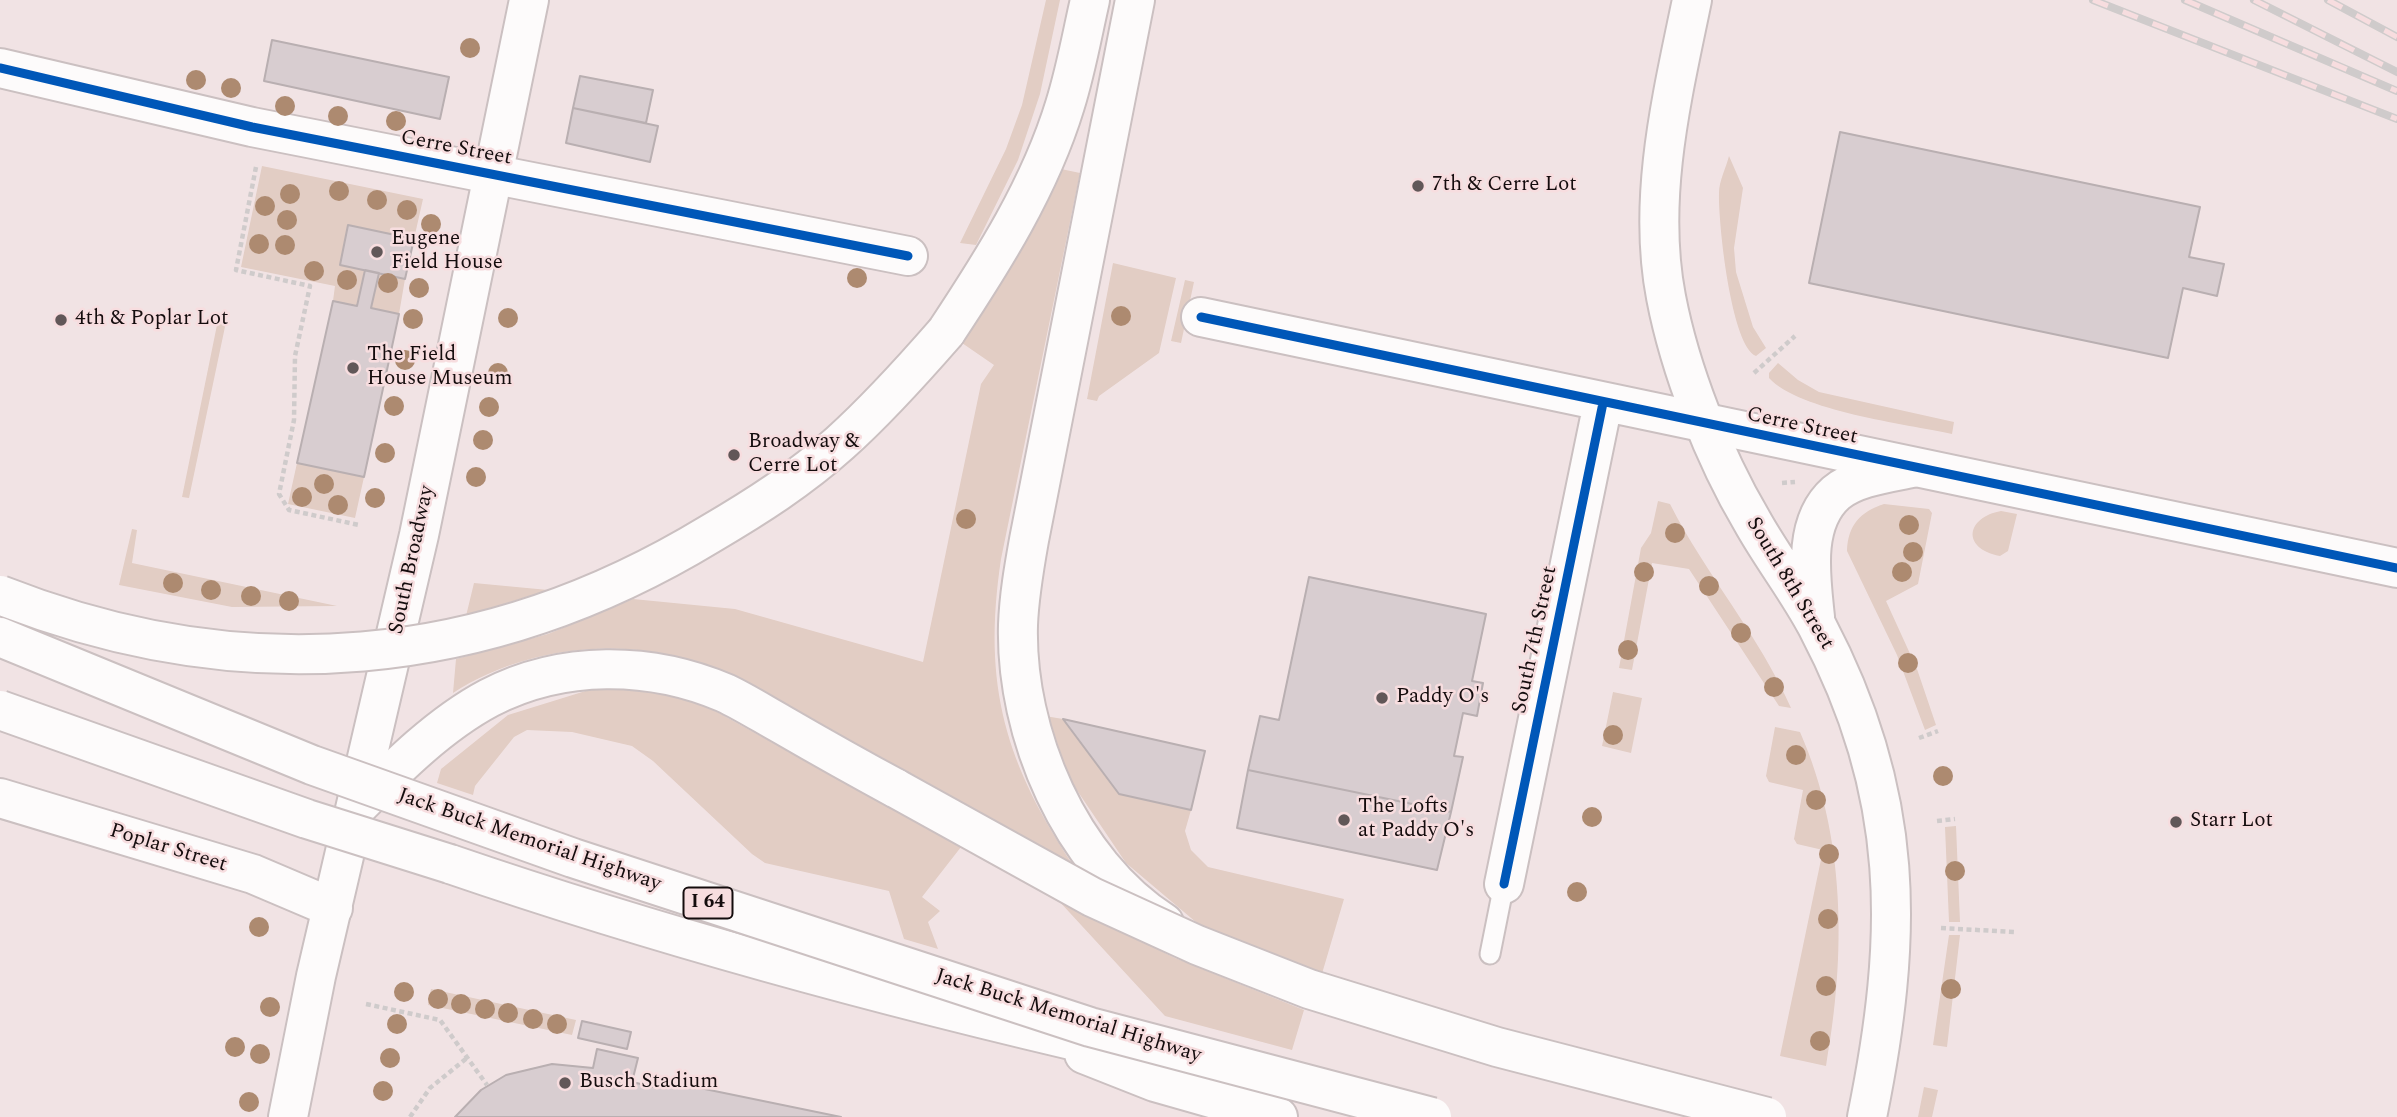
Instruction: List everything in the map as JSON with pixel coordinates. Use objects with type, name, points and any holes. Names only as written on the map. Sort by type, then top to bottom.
[{"type":"main road","name":"South Broadway","points":[[288,1117],[333,908],[367,797],[529,0]]},
{"type":"main road","points":[[0,595],[100,631],[154,642],[252,652],[337,654],[417,646],[483,633],[551,613],[602,592],[681,552],[792,482],[839,444],[889,397],[946,332],[1009,233],[1051,145],[1073,75],[1090,0]]},
{"type":"main road","points":[[1135,0],[1021,584],[1018,626],[1027,710],[1057,795],[1096,858],[1123,890],[1157,919],[1192,941],[1309,991],[1497,1048],[1759,1117]]},
{"type":"main road","points":[[1692,0],[1666,139],[1659,222],[1666,297],[1707,426]]},
{"type":"main road","name":"Cerre Street","points":[[0,68],[210,118],[908,256]]},
{"type":"main road","name":"Cerre Street","points":[[1201,317],[1707,426],[2397,568]]},
{"type":"main road","name":"South 7th Street","points":[[1504,884],[1603,403]]},
{"type":"main road","name":"South 8th Street","points":[[1707,426],[1749,517],[1816,622],[1857,717],[1874,772],[1889,850],[1892,886],[1891,979],[1867,1117]]},
{"type":"main road","points":[[1816,622],[1810,565],[1814,536],[1828,503],[1837,492],[1855,483],[1912,468]]},
{"type":"main road","name":"Jack Buck Memorial Highway","points":[[0,637],[367,797],[573,858],[1090,1027],[1432,1117]]},
{"type":"main road","points":[[367,797],[447,725],[489,698],[536,679],[601,668],[664,673],[726,694],[1103,902],[1197,945],[1309,989],[1497,1047],[1767,1117]]},
{"type":"main road","name":"Jack Buck Memorial Highway","points":[[0,710],[307,820],[559,901],[780,966],[1038,1033],[1403,1117]]},
{"type":"main road","name":"Poplar Street","points":[[0,798],[253,874],[333,908]]},
{"type":"main road","points":[[1038,1033],[1155,1082],[1279,1117]]},
{"type":"lane","points":[[1490,954],[1504,884]]},
{"type":"path","points":[[258,157],[236,270],[310,286],[295,356],[293,420],[279,494],[282,504],[289,510],[359,525]]},
{"type":"path","points":[[1754,373],[1795,336]]},
{"type":"path","points":[[1919,738],[1938,731]]},
{"type":"path","points":[[1937,821],[1955,819]]},
{"type":"path","points":[[1941,928],[2014,932]]},
{"type":"path","points":[[366,1004],[440,1020],[487,1085]]},
{"type":"path","points":[[410,1117],[430,1088],[467,1058]]},
{"type":"shaded area","points":[[1046,0],[1060,0],[1040,94],[1018,160],[976,245],[960,243],[1006,149],[1022,105]]},
{"type":"shaded area","points":[[1729,156],[1743,188],[1734,248],[1736,272],[1753,327],[1766,348],[1756,356],[1747,347],[1740,330],[1733,307],[1724,254],[1719,193]]},
{"type":"shaded area","points":[[262,166],[423,199],[414,239],[348,225],[340,265],[365,270],[357,306],[333,301],[335,286],[241,267]]},
{"type":"shaded area","points":[[1061,169],[1080,173],[1001,559],[995,646],[998,685],[1016,759],[1052,832],[1077,871],[724,675],[685,660],[622,649],[562,652],[505,667],[453,693],[456,659],[548,634],[633,599],[735,609],[923,662],[981,384],[994,365],[962,343],[1003,280]]},
{"type":"shaded area","points":[[1113,263],[1176,278],[1159,353],[1099,396],[1097,401],[1087,399]]},
{"type":"shaded area","points":[[379,273],[405,279],[399,314],[371,308]]},
{"type":"shaded area","points":[[1185,280],[1194,282],[1181,343],[1171,341]]},
{"type":"shaded area","points":[[218,320],[226,322],[189,498],[182,497]]},
{"type":"shaded area","points":[[1778,363],[1798,380],[1819,392],[1954,422],[1952,434],[1854,415],[1804,399],[1769,378],[1769,373]]},
{"type":"shaded area","points":[[297,463],[364,477],[355,518],[288,504]]},
{"type":"shaded area","points":[[1658,501],[1670,504],[1764,655],[1791,708],[1779,706],[1689,569],[1652,563],[1632,670],[1619,668],[1641,548],[1651,533]]},
{"type":"shaded area","points":[[1884,504],[1929,509],[1932,513],[1918,584],[1886,601],[1917,669],[1936,725],[1925,730],[1897,655],[1847,551],[1850,534],[1857,521],[1868,511]]},
{"type":"shaded area","points":[[2001,511],[2017,514],[2008,551],[2000,556],[1978,546],[1973,533],[1981,519]]},
{"type":"shaded area","points":[[132,529],[137,530],[132,563],[337,606],[232,607],[119,585]]},
{"type":"shaded area","points":[[474,583],[548,590],[466,616]]},
{"type":"shaded area","points":[[628,687],[663,691],[699,702],[961,847],[922,897],[940,911],[928,922],[938,949],[904,939],[889,891],[765,863],[653,761],[632,746],[572,732],[527,730],[514,737],[475,786],[473,795],[437,783],[441,769],[508,715],[592,689]]},
{"type":"shaded area","points":[[1613,692],[1642,698],[1631,753],[1602,746]]},
{"type":"shaded area","points":[[1045,716],[1063,719],[1119,794],[1191,810],[1185,831],[1191,850],[1208,867],[1344,899],[1321,977],[1210,934],[1126,863],[1068,777]]},
{"type":"shaded area","points":[[1775,727],[1800,732],[1815,772],[1834,855],[1839,939],[1833,1024],[1826,1066],[1780,1056],[1823,850],[1797,844],[1794,839],[1803,790],[1769,782],[1766,776]]},
{"type":"shaded area","points":[[1956,826],[1960,922],[1949,922],[1945,827]]},
{"type":"shaded area","points":[[1058,900],[1175,958],[1304,1010],[1292,1050],[1165,1016]]},
{"type":"shaded area","points":[[1949,935],[1960,935],[1947,1047],[1933,1045]]},
{"type":"shaded area","points":[[431,989],[576,1020],[572,1035],[428,1005]]},
{"type":"shaded area","points":[[1924,1087],[1938,1090],[1932,1117],[1918,1117]]},
{"type":"building","points":[[272,40],[449,77],[440,119],[264,81]]},
{"type":"building","points":[[580,76],[653,90],[646,123],[573,108]]},
{"type":"building","points":[[573,108],[658,126],[650,162],[566,143]]},
{"type":"building","points":[[1840,132],[2200,207],[2189,257],[2224,264],[2217,296],[2183,288],[2168,358],[1809,283]]},
{"type":"building","name":"Eugene Field House","points":[[348,225],[414,239],[405,279],[340,265]]},
{"type":"building","name":"The Field House Museum","points":[[365,270],[379,273],[371,308],[399,314],[364,477],[297,463],[333,301],[357,306]]},
{"type":"building","name":"Paddy O's","points":[[1309,577],[1486,614],[1472,681],[1483,683],[1477,716],[1463,713],[1454,756],[1463,757],[1451,812],[1248,770],[1260,716],[1279,720]]},
{"type":"building","points":[[1063,719],[1205,751],[1191,810],[1119,794]]},
{"type":"building","name":"The Lofts at Paddy O's","points":[[1248,770],[1451,812],[1437,870],[1237,828]]},
{"type":"building","points":[[582,1021],[631,1032],[627,1049],[578,1038]]},
{"type":"building","name":"Busch Stadium","points":[[597,1049],[638,1058],[632,1082],[654,1087],[656,1079],[841,1117],[455,1117],[481,1090],[506,1075],[552,1064],[593,1068]]},
{"type":"railway","points":[[2093,0],[2397,119]]},
{"type":"railway","points":[[2185,0],[2397,91]]},
{"type":"railway","points":[[2254,0],[2397,72]]},
{"type":"railway","points":[[2328,0],[2397,37]]},
{"type":"cycle path","points":[[0,68],[252,127],[908,256]]},
{"type":"cycle path","points":[[1201,317],[2397,568]]},
{"type":"cycle path","points":[[1504,884],[1603,403]]},
{"type":"place","name":"7th & Cerre Lot","points":[[1418,186]]},
{"type":"place","name":"Eugene Field House","points":[[377,252]]},
{"type":"place","name":"4th & Poplar Lot","points":[[61,320]]},
{"type":"place","name":"The Field House Museum","points":[[353,368]]},
{"type":"place","name":"Broadway & Cerre Lot","points":[[734,455]]},
{"type":"place","name":"Paddy O's","points":[[1382,698]]},
{"type":"place","name":"The Lofts at Paddy O's","points":[[1344,820]]},
{"type":"place","name":"Starr Lot","points":[[2176,822]]},
{"type":"place","name":"Busch Stadium","points":[[565,1083]]}]
